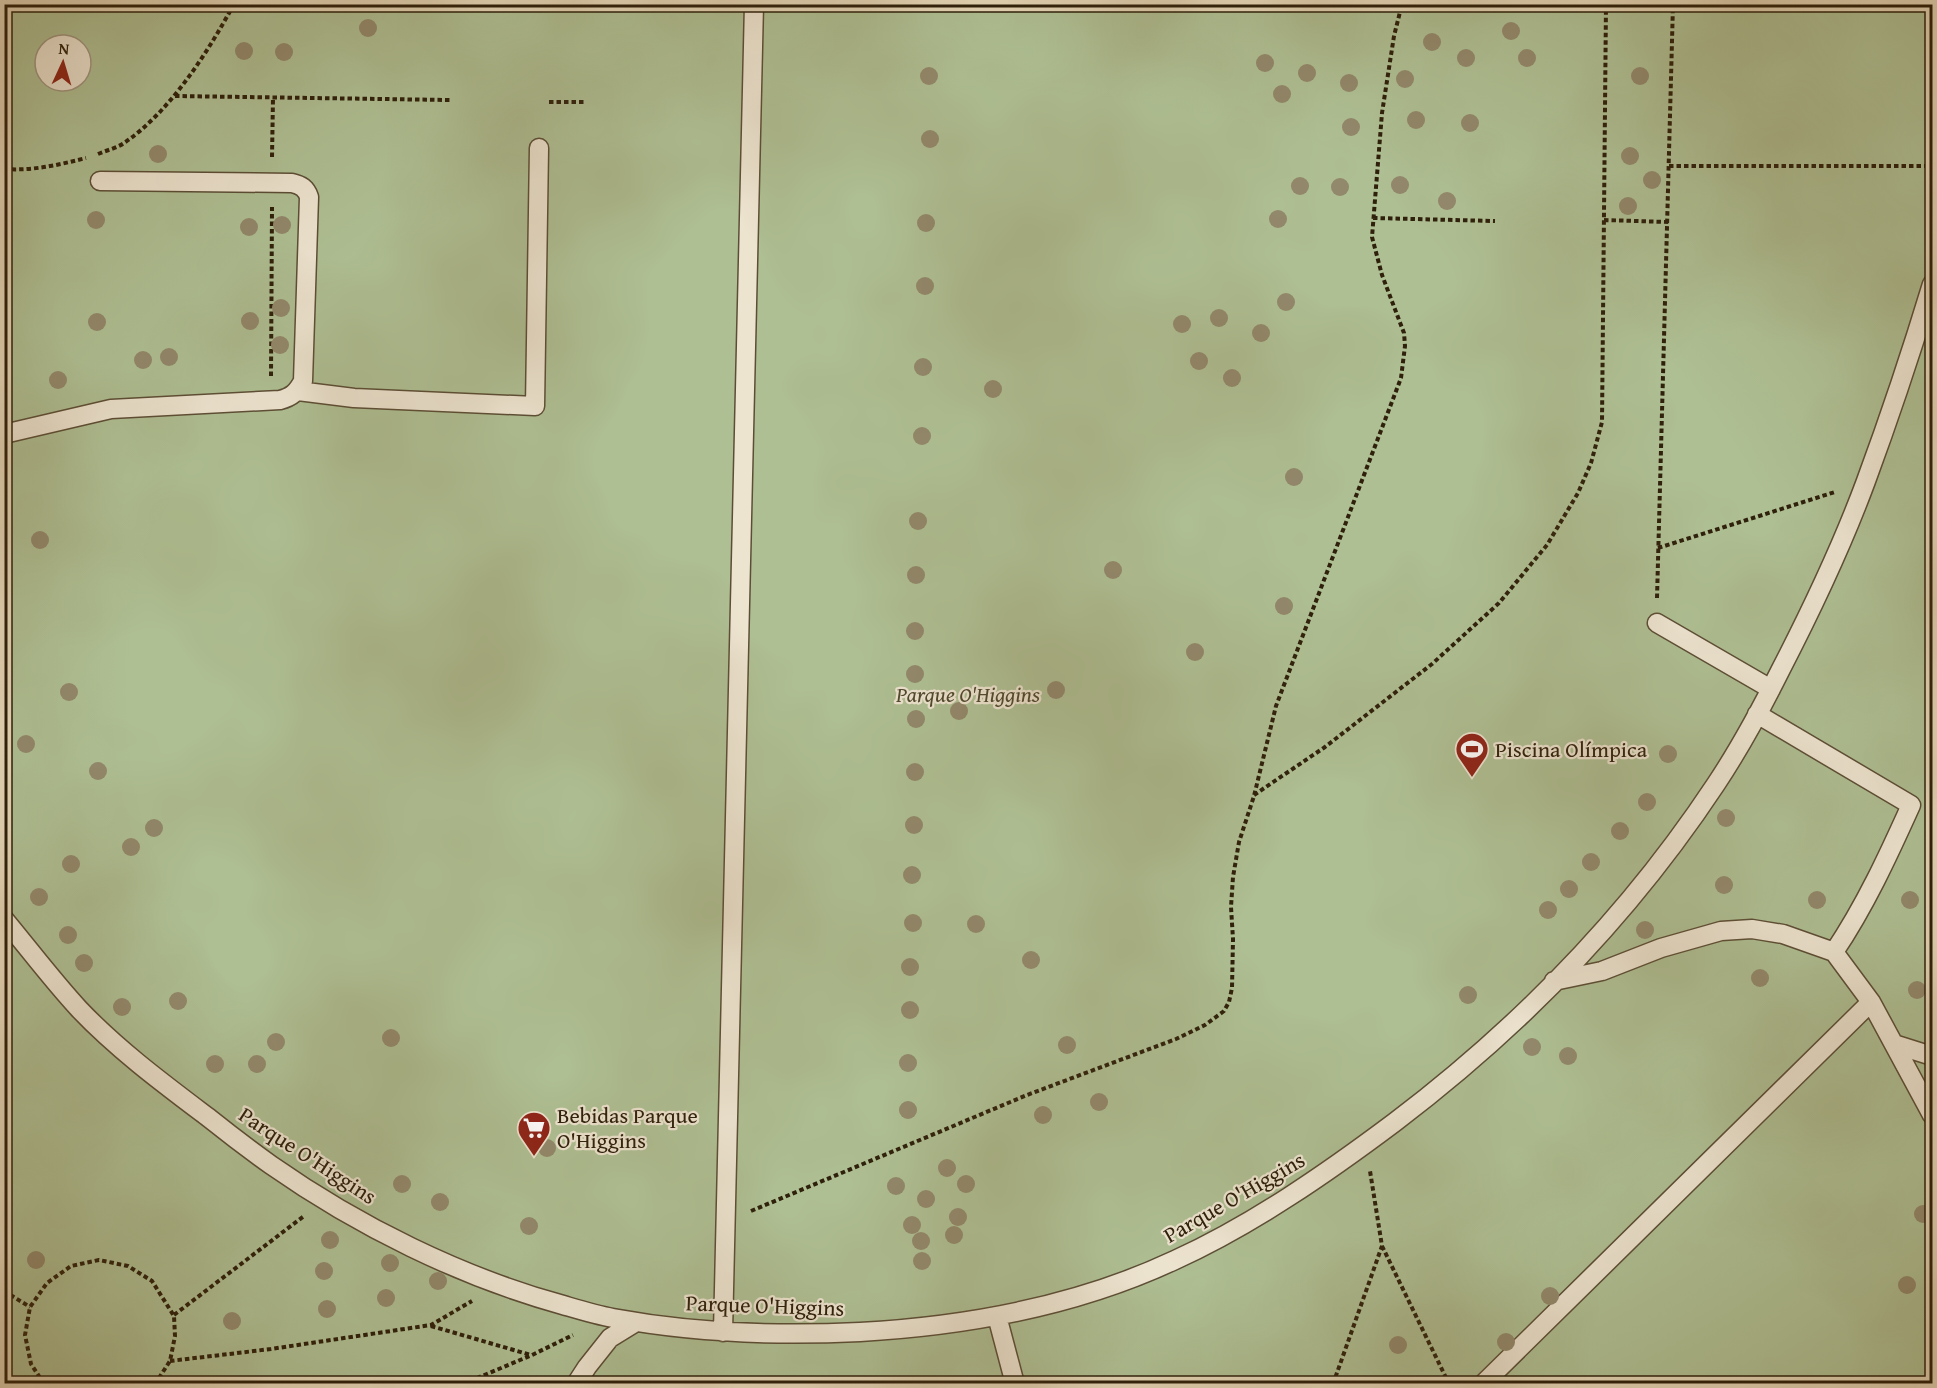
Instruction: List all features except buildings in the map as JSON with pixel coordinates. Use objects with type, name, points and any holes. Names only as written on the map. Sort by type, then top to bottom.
[{"type":"lane","points":[[723,1332],[754,4]]},
{"type":"lane","points":[[298,391],[354,398],[535,406],[539,148]]},
{"type":"lane","points":[[4,434],[111,409],[271,401],[290,397],[298,391],[303,381],[309,197],[304,188],[298,184],[100,181]]},
{"type":"lane","name":"Parque O'Higgins","points":[[4,919],[81,1011],[145,1070],[273,1167],[354,1216],[498,1286],[609,1318],[636,1322],[723,1332],[822,1334],[960,1323],[1067,1299],[1122,1281],[1172,1262],[1219,1238],[1274,1205],[1366,1144],[1470,1062],[1588,948],[1676,841],[1717,782],[1757,714],[1812,609],[1866,482],[1908,363],[1932,284]]},
{"type":"lane","points":[[1657,622],[1771,689]]},
{"type":"lane","points":[[1757,714],[1911,805],[1876,881],[1834,952]]},
{"type":"lane","points":[[1554,981],[1602,971],[1661,948],[1721,931],[1752,929],[1784,934],[1834,952],[1871,1002],[1932,1115]]},
{"type":"lane","points":[[1483,1383],[1871,1002]]},
{"type":"lane","points":[[1894,1044],[1932,1056]]},
{"type":"lane","points":[[997,1316],[1015,1383]]},
{"type":"lane","points":[[576,1383],[610,1338],[636,1322]]},
{"type":"path","points":[[4,169],[26,170],[60,165],[93,156],[122,144],[136,134],[174,96],[205,54],[234,4]]},
{"type":"path","points":[[726,1221],[1027,1095],[1176,1039],[1205,1025],[1224,1011],[1229,1002],[1232,988],[1233,877],[1239,842],[1254,796],[1276,706],[1401,378],[1405,346],[1404,333],[1372,237],[1382,113],[1394,36],[1402,4]]},
{"type":"path","points":[[1254,796],[1324,747],[1432,664],[1499,603],[1552,536],[1584,479],[1591,463],[1602,422],[1606,4]]},
{"type":"path","points":[[1657,622],[1673,4]]},
{"type":"path","points":[[174,96],[450,100]]},
{"type":"path","points":[[271,401],[273,98]]},
{"type":"path","points":[[549,102],[585,102]]},
{"type":"path","points":[[1669,166],[1932,166]]},
{"type":"path","points":[[1373,218],[1495,221]]},
{"type":"path","points":[[1604,220],[1668,222]]},
{"type":"path","points":[[1658,548],[1866,482]]},
{"type":"path","points":[[1366,1144],[1382,1246],[1449,1383]]},
{"type":"path","points":[[174,1316],[327,1200]]},
{"type":"path","points":[[1333,1383],[1382,1246]]},
{"type":"path","points":[[44,1383],[31,1364],[25,1335],[30,1307],[47,1283],[71,1266],[99,1260],[128,1266],[152,1281],[174,1316],[175,1336],[170,1361],[155,1383]]},
{"type":"path","points":[[170,1361],[271,1349],[431,1325],[498,1286]]},
{"type":"path","points":[[4,1291],[30,1307]]},
{"type":"path","points":[[463,1383],[532,1355],[609,1318]]},
{"type":"path","points":[[431,1325],[532,1355]]},
{"type":"green space","name":"Parque O'Higgins","points":[[5,5],[1932,5],[1932,1383],[5,1383]]},
{"type":"place","name":"Piscina Olímpica","points":[[1472,778]]},
{"type":"place","name":"Bebidas Parque O'Higgins","points":[[534,1157]]}]
